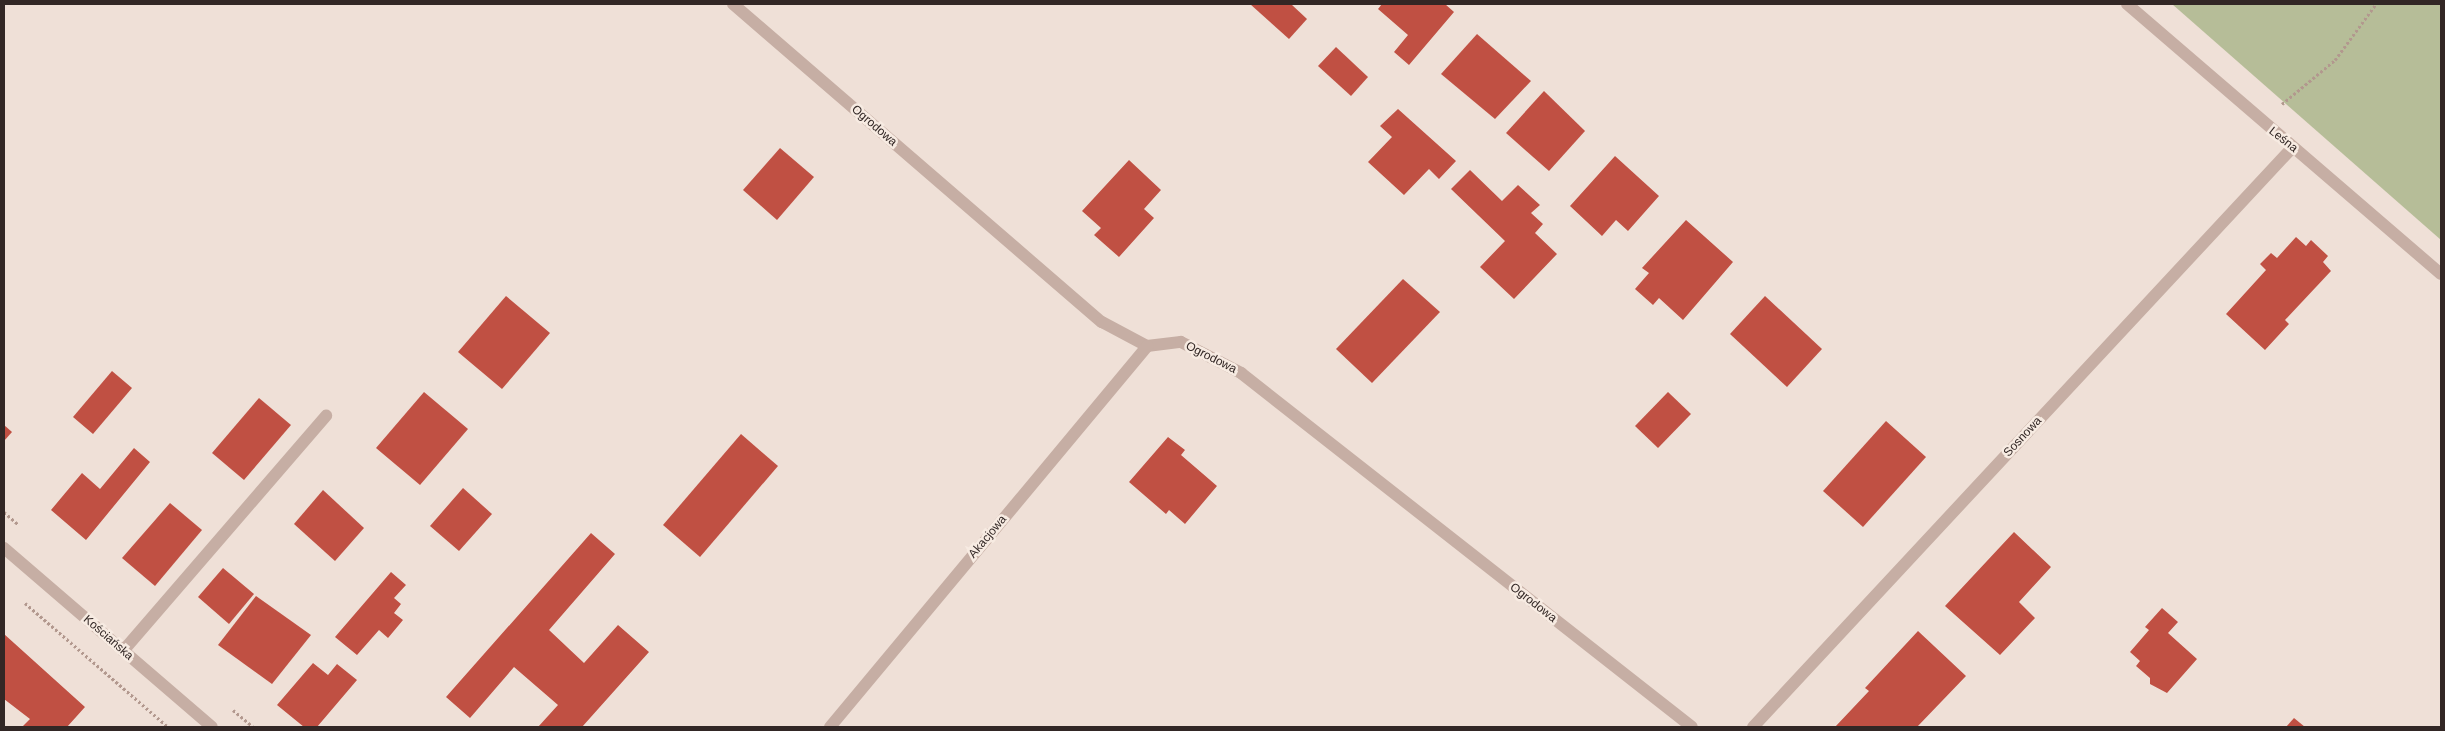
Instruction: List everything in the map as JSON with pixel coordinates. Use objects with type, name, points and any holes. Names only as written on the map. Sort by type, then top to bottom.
[{"type":"street","name":"Ogrodowa","points":[[733,4],[1102,322],[1147,346],[1182,342],[1240,373],[1692,727]]},
{"type":"street","name":"Leśna","points":[[2127,4],[2260,122],[2293,147],[2441,274]]},
{"type":"street","name":"Sosnowa","points":[[1753,727],[2293,147]]},
{"type":"street","name":"Akacjowa","points":[[830,727],[1147,346]]},
{"type":"street","points":[[123,651],[326,416]]},
{"type":"street","name":"Kościańska","points":[[4,548],[212,727]]},
{"type":"path","points":[[2260,122],[2335,60],[2376,4]]},
{"type":"path","points":[[19,598],[168,727]]},
{"type":"green space","points":[[2172,4],[2441,4],[2441,240]]},
{"type":"building","points":[[1250,4],[1291,4],[1307,19],[1289,39]]},
{"type":"building","points":[[1382,4],[1445,4],[1454,12],[1409,65],[1394,52],[1408,35],[1378,9]]},
{"type":"building","points":[[1477,34],[1531,81],[1495,119],[1441,74]]},
{"type":"building","points":[[1336,47],[1368,77],[1351,96],[1318,66]]},
{"type":"building","points":[[1544,91],[1585,131],[1549,171],[1506,133]]},
{"type":"building","points":[[1398,109],[1456,161],[1439,179],[1429,169],[1404,195],[1368,162],[1392,137],[1380,126]]},
{"type":"building","points":[[780,148],[814,177],[777,220],[743,190]]},
{"type":"building","points":[[1615,156],[1659,196],[1628,231],[1616,220],[1602,236],[1570,206]]},
{"type":"building","points":[[1129,160],[1161,190],[1144,209],[1154,218],[1119,257],[1094,235],[1101,228],[1082,211]]},
{"type":"building","points":[[1470,170],[1502,201],[1518,185],[1540,205],[1531,213],[1543,224],[1535,233],[1557,254],[1514,299],[1480,267],[1505,241],[1451,189]]},
{"type":"building","points":[[1686,220],[1733,262],[1683,320],[1659,298],[1653,305],[1635,289],[1649,273],[1642,268]]},
{"type":"building","points":[[2296,237],[2306,246],[2311,240],[2328,256],[2323,262],[2331,271],[2285,320],[2289,324],[2265,350],[2226,314],[2266,270],[2260,264],[2271,253],[2277,258]]},
{"type":"building","points":[[1403,279],[1440,312],[1372,383],[1336,349]]},
{"type":"building","points":[[506,296],[550,333],[502,389],[458,352]]},
{"type":"building","points":[[1765,296],[1822,349],[1787,387],[1730,334]]},
{"type":"building","points":[[112,371],[132,388],[93,434],[73,417]]},
{"type":"building","points":[[424,392],[468,429],[420,485],[376,448]]},
{"type":"building","points":[[1668,392],[1691,414],[1658,448],[1635,426]]},
{"type":"building","points":[[259,398],[291,425],[244,480],[212,453]]},
{"type":"building","points":[[1886,421],[1926,457],[1863,527],[1823,491]]},
{"type":"building","points":[[4,425],[12,432],[4,441]]},
{"type":"building","points":[[741,434],[778,466],[700,557],[663,525]]},
{"type":"building","points":[[1168,437],[1185,450],[1181,455],[1217,486],[1185,524],[1169,510],[1166,514],[1129,482]]},
{"type":"building","points":[[134,448],[150,462],[86,540],[51,510],[82,473],[100,489]]},
{"type":"building","points":[[463,488],[492,514],[459,551],[430,526]]},
{"type":"building","points":[[323,490],[364,528],[335,561],[294,524]]},
{"type":"building","points":[[170,503],[202,530],[155,586],[122,558]]},
{"type":"building","points":[[2014,532],[2051,567],[2019,602],[2035,618],[2000,655],[1945,606]]},
{"type":"building","points":[[591,533],[615,554],[549,630],[584,663],[618,625],[649,652],[582,727],[538,727],[558,705],[514,667],[470,718],[446,697]]},
{"type":"building","points":[[223,568],[254,594],[229,624],[198,597]]},
{"type":"building","points":[[391,572],[406,585],[394,598],[401,604],[394,613],[403,620],[388,638],[379,630],[357,655],[335,637]]},
{"type":"building","points":[[256,596],[311,635],[272,684],[218,645]]},
{"type":"building","points":[[2162,608],[2178,622],[2168,633],[2197,659],[2167,693],[2150,684],[2150,678],[2136,666],[2140,661],[2130,652],[2149,630],[2145,627]]},
{"type":"building","points":[[1918,631],[1966,676],[1917,727],[1835,727],[1869,691],[1865,688]]},
{"type":"building","points":[[4,634],[85,707],[67,727],[22,727],[30,719],[4,699]]},
{"type":"building","points":[[313,663],[328,675],[337,664],[357,680],[317,727],[304,727],[277,705]]},
{"type":"building","points":[[2294,718],[2305,727],[2286,727]]}]
